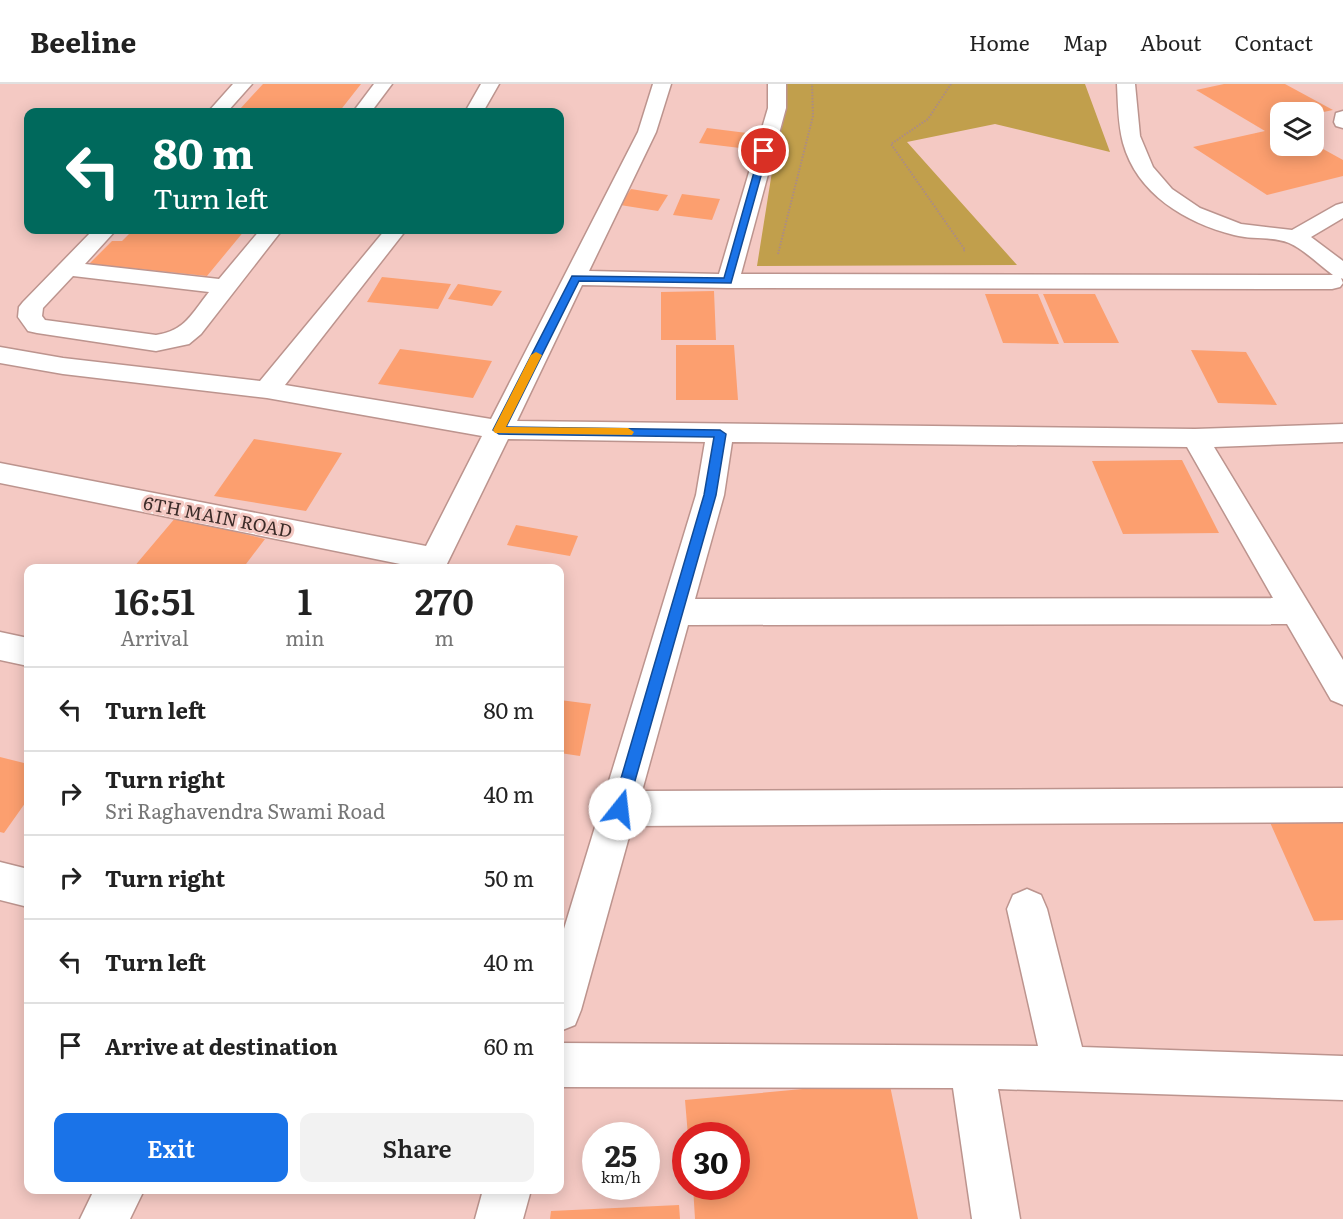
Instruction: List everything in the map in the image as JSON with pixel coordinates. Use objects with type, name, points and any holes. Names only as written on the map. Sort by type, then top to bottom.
[{"type":"street","points":[[221,108],[243,84]]},
{"type":"street","points":[[365,108],[383,84]]},
{"type":"street","points":[[476,108],[490,84]]},
{"type":"street","points":[[433,564],[647,132],[662,84]]},
{"type":"street","points":[[728,281],[777,108],[777,84]]},
{"type":"street","points":[[1126,84],[1127,109],[1136,152],[1156,184],[1184,207],[1227,228],[1331,237]]},
{"type":"street","points":[[1343,117],[1343,122]]},
{"type":"street","points":[[1298,234],[1343,209]]},
{"type":"street","points":[[101,234],[31,306],[30,317],[37,326],[156,343],[180,339],[192,328],[268,234]]},
{"type":"street","points":[[267,390],[393,234]]},
{"type":"street","points":[[1298,234],[1340,281]]},
{"type":"street","points":[[67,269],[225,287]]},
{"type":"street","points":[[575,278],[728,281],[1340,281]]},
{"type":"street","points":[[63,366],[91,334]]},
{"type":"street","points":[[94,369],[122,338]]},
{"type":"street","points":[[0,355],[63,366],[267,390],[499,430],[1195,438],[1343,433]]},
{"type":"street","points":[[564,997],[710,495],[720,434]]},
{"type":"street","points":[[1195,438],[1343,690]]},
{"type":"street","name":"6TH MAIN ROAD","points":[[0,473],[433,564]]},
{"type":"street","points":[[676,612],[1297,611]]},
{"type":"street","points":[[0,646],[24,651]]},
{"type":"street","points":[[620,809],[1343,805]]},
{"type":"street","points":[[0,881],[24,887]]},
{"type":"street","points":[[1027,909],[1066,1070]]},
{"type":"street","points":[[564,1065],[972,1066],[1343,1078]]},
{"type":"street","points":[[972,1066],[996,1219]]},
{"type":"street","points":[[104,1219],[118,1194]]},
{"type":"street","points":[[499,1219],[506,1194]]},
{"type":"path","points":[[789,255],[777,254],[813,116],[812,84]]},
{"type":"path","points":[[951,84],[928,119],[891,144],[965,250],[956,253]]},
{"type":"shaded area","points":[[786,84],[1085,84],[1110,152],[995,124],[907,142],[1017,265],[757,266]]},
{"type":"building","points":[[263,84],[361,84],[342,108],[241,108]]},
{"type":"building","points":[[1224,84],[1285,84],[1318,102],[1270,102],[1270,156],[1324,156],[1324,150],[1343,160],[1343,176],[1267,195],[1193,147],[1265,131],[1196,90]]},
{"type":"building","points":[[1324,105],[1333,110],[1324,112]]},
{"type":"building","points":[[707,128],[747,133],[740,148],[699,143]]},
{"type":"building","points":[[631,189],[668,195],[658,211],[620,205]]},
{"type":"building","points":[[682,194],[720,199],[712,220],[673,215]]},
{"type":"building","points":[[129,234],[242,234],[207,276],[89,264],[112,241],[122,241]]},
{"type":"building","points":[[382,277],[451,284],[438,309],[367,302]]},
{"type":"building","points":[[458,284],[502,291],[492,306],[448,299]]},
{"type":"building","points":[[714,291],[716,340],[661,340],[661,292]]},
{"type":"building","points":[[985,294],[1038,294],[1059,344],[1003,343]]},
{"type":"building","points":[[1043,294],[1095,294],[1119,343],[1064,343]]},
{"type":"building","points":[[676,345],[734,345],[738,400],[676,400]]},
{"type":"building","points":[[400,349],[492,361],[473,398],[378,384]]},
{"type":"building","points":[[1191,350],[1246,352],[1277,405],[1218,403]]},
{"type":"building","points":[[254,439],[342,453],[306,511],[214,496]]},
{"type":"building","points":[[1182,460],[1219,533],[1123,534],[1092,461]]},
{"type":"building","points":[[176,517],[265,539],[246,564],[136,564]]},
{"type":"building","points":[[516,525],[578,536],[570,556],[507,545]]},
{"type":"building","points":[[564,701],[591,704],[580,756],[564,754]]},
{"type":"building","points":[[0,757],[24,763],[24,805],[4,833],[0,832]]},
{"type":"building","points":[[1343,817],[1343,920],[1314,921],[1268,818]]},
{"type":"building","points":[[889,1081],[918,1219],[695,1219],[694,1200],[750,1200],[750,1122],[687,1122],[685,1100]]},
{"type":"building","points":[[679,1205],[680,1219],[550,1219],[551,1211]]},
{"type":"slow traffic","points":[[536,355],[499,430],[628,432]]},
{"type":"route","points":[[620,809],[710,495],[720,434],[499,430],[575,278],[728,281],[764,151]]}]
